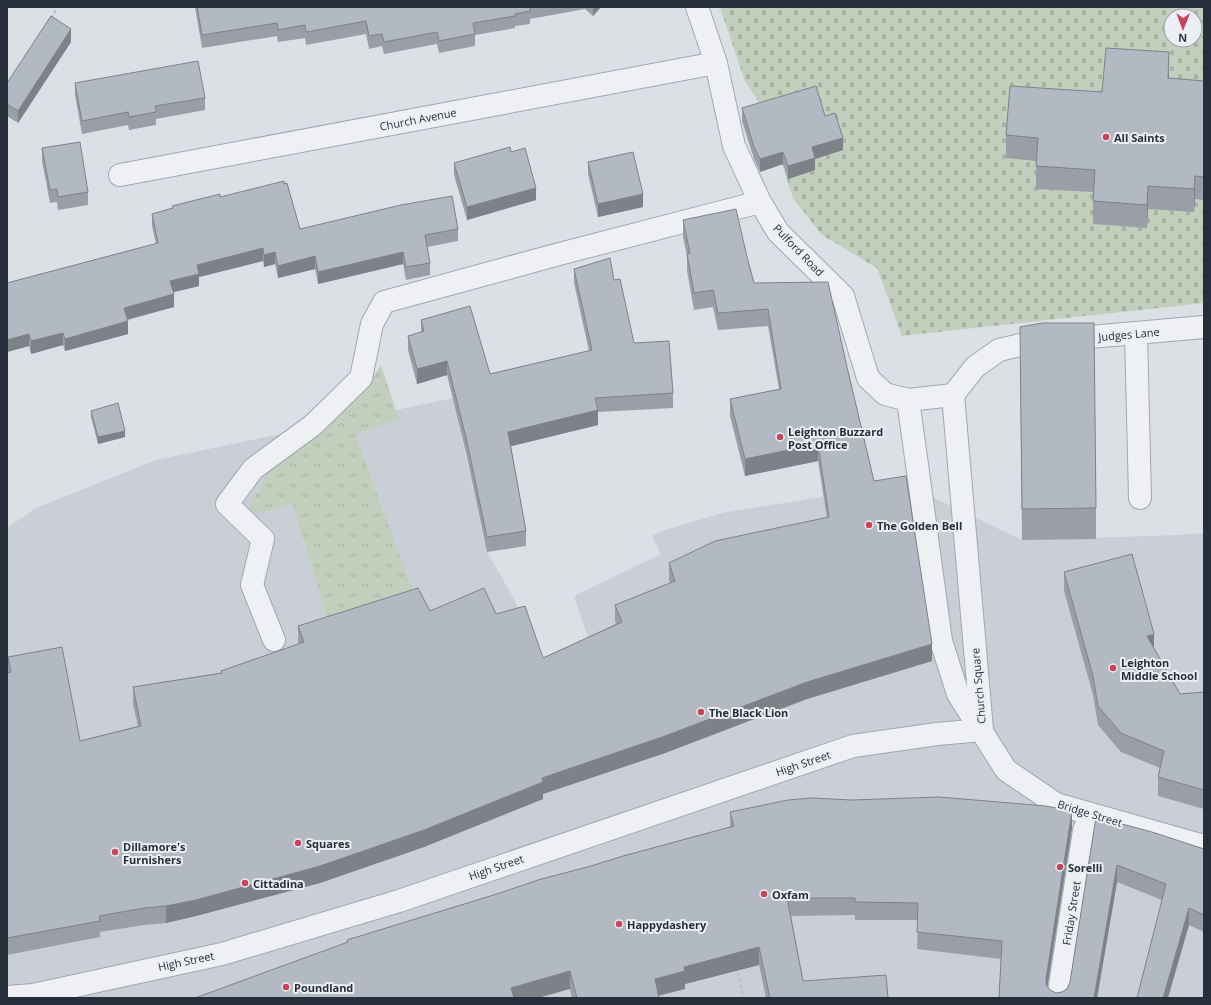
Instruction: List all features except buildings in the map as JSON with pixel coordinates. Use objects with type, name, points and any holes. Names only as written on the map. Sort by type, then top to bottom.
[{"type":"street","name":"Pulford Road","points":[[697,7],[716,63],[734,146],[760,202],[778,232],[843,296],[868,378],[885,394],[908,400]]},
{"type":"street","name":"Church Avenue","points":[[120,175],[716,63]]},
{"type":"street","points":[[274,640],[252,585],[263,539],[227,504],[253,469],[313,425],[361,378],[372,324],[384,302],[563,253],[760,202]]},
{"type":"street","name":"Judges Lane","points":[[953,395],[974,367],[999,350],[1033,342],[1204,328]]},
{"type":"street","points":[[1136,333],[1140,498]]},
{"type":"street","points":[[908,400],[953,395]]},
{"type":"street","name":"Church Square","points":[[953,395],[982,730]]},
{"type":"street","name":"Church Square","points":[[908,400],[941,641],[958,694],[982,730]]},
{"type":"street","name":"Bridge Street","points":[[982,730],[1006,770],[1056,804],[1204,846]]},
{"type":"street","name":"High Street","points":[[7,998],[40,994],[222,954],[271,940],[399,901],[853,746],[937,734],[982,730]]},
{"type":"street","name":"Friday Street","points":[[1058,998],[1085,828]]},
{"type":"path","points":[[50,20],[58,7]]},
{"type":"path","points":[[736,964],[743,998]]},
{"type":"shaded area","points":[[453,398],[487,552],[513,597],[525,623],[541,668],[592,650],[574,596],[661,554],[652,536],[662,531],[722,513],[907,485],[1022,540],[1204,533],[1204,998],[7,998],[7,528],[36,508],[156,460]]},
{"type":"green space","points":[[720,7],[1204,7],[1204,303],[902,336],[877,268],[822,235],[793,198],[764,110],[745,81]]},
{"type":"green space","points":[[381,365],[399,419],[355,434],[418,605],[332,632],[292,503],[252,515],[249,507],[269,470],[368,386]]},
{"type":"place","name":"All Saints","points":[[1106,137]]},
{"type":"place","name":"Leighton Buzzard Post Office","points":[[780,437]]},
{"type":"place","name":"The Golden Bell","points":[[869,525]]},
{"type":"place","name":"Leighton Middle School","points":[[1113,668]]},
{"type":"place","name":"The Black Lion","points":[[701,712]]},
{"type":"place","name":"Squares","points":[[298,843]]},
{"type":"place","name":"Dillamore's Furnishers","points":[[115,852]]},
{"type":"place","name":"Sorelli","points":[[1060,867]]},
{"type":"place","name":"Cittadina","points":[[245,883]]},
{"type":"place","name":"Oxfam","points":[[764,894]]},
{"type":"place","name":"Happydashery","points":[[619,924]]},
{"type":"place","name":"Poundland","points":[[286,987]]}]
